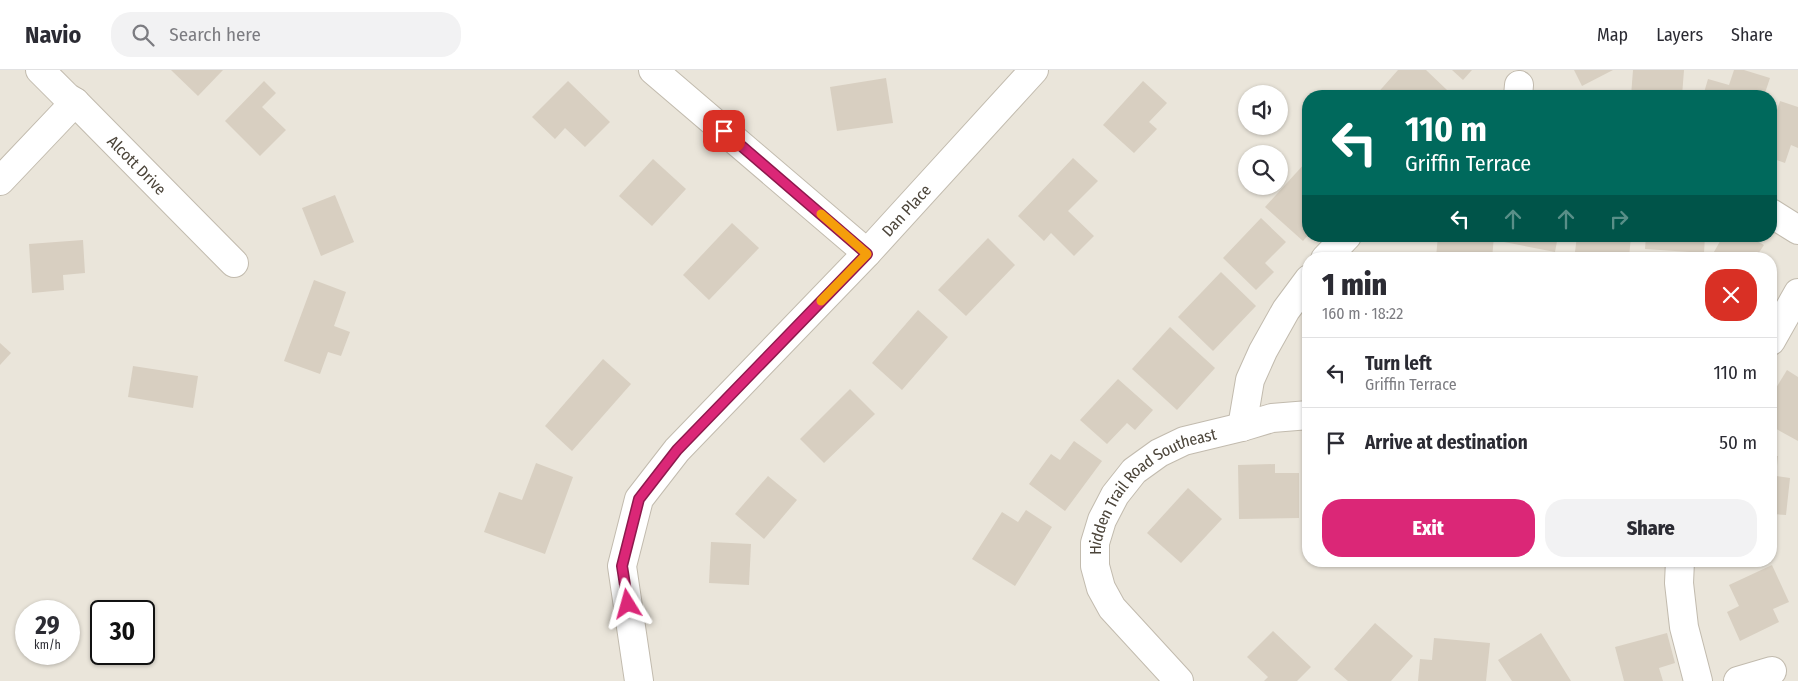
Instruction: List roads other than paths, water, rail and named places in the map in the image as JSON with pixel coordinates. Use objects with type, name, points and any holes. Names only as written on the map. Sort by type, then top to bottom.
[{"type":"street","name":"Alcott Drive","points":[[40,70],[67,97],[75,102],[234,262]]},
{"type":"street","points":[[653,70],[867,254]]},
{"type":"street","name":"Dan Place","points":[[639,681],[622,566],[639,499],[677,450],[867,254],[1034,70]]},
{"type":"street","points":[[0,181],[75,102]]},
{"type":"street","points":[[1777,216],[1798,230]]},
{"type":"street","points":[[1332,252],[1342,242]]},
{"type":"street","points":[[1242,427],[1250,380],[1263,351],[1286,310],[1302,288]]},
{"type":"street","points":[[1777,330],[1798,293]]},
{"type":"street","name":"Hidden Trail Road Southeast","points":[[1179,681],[1112,608],[1101,588],[1095,566],[1096,543],[1102,520],[1115,495],[1134,471],[1159,453],[1184,441],[1272,418],[1302,416]]},
{"type":"street","points":[[1680,567],[1679,583],[1684,627],[1698,681]]},
{"type":"street","points":[[1738,681],[1772,671]]}]
